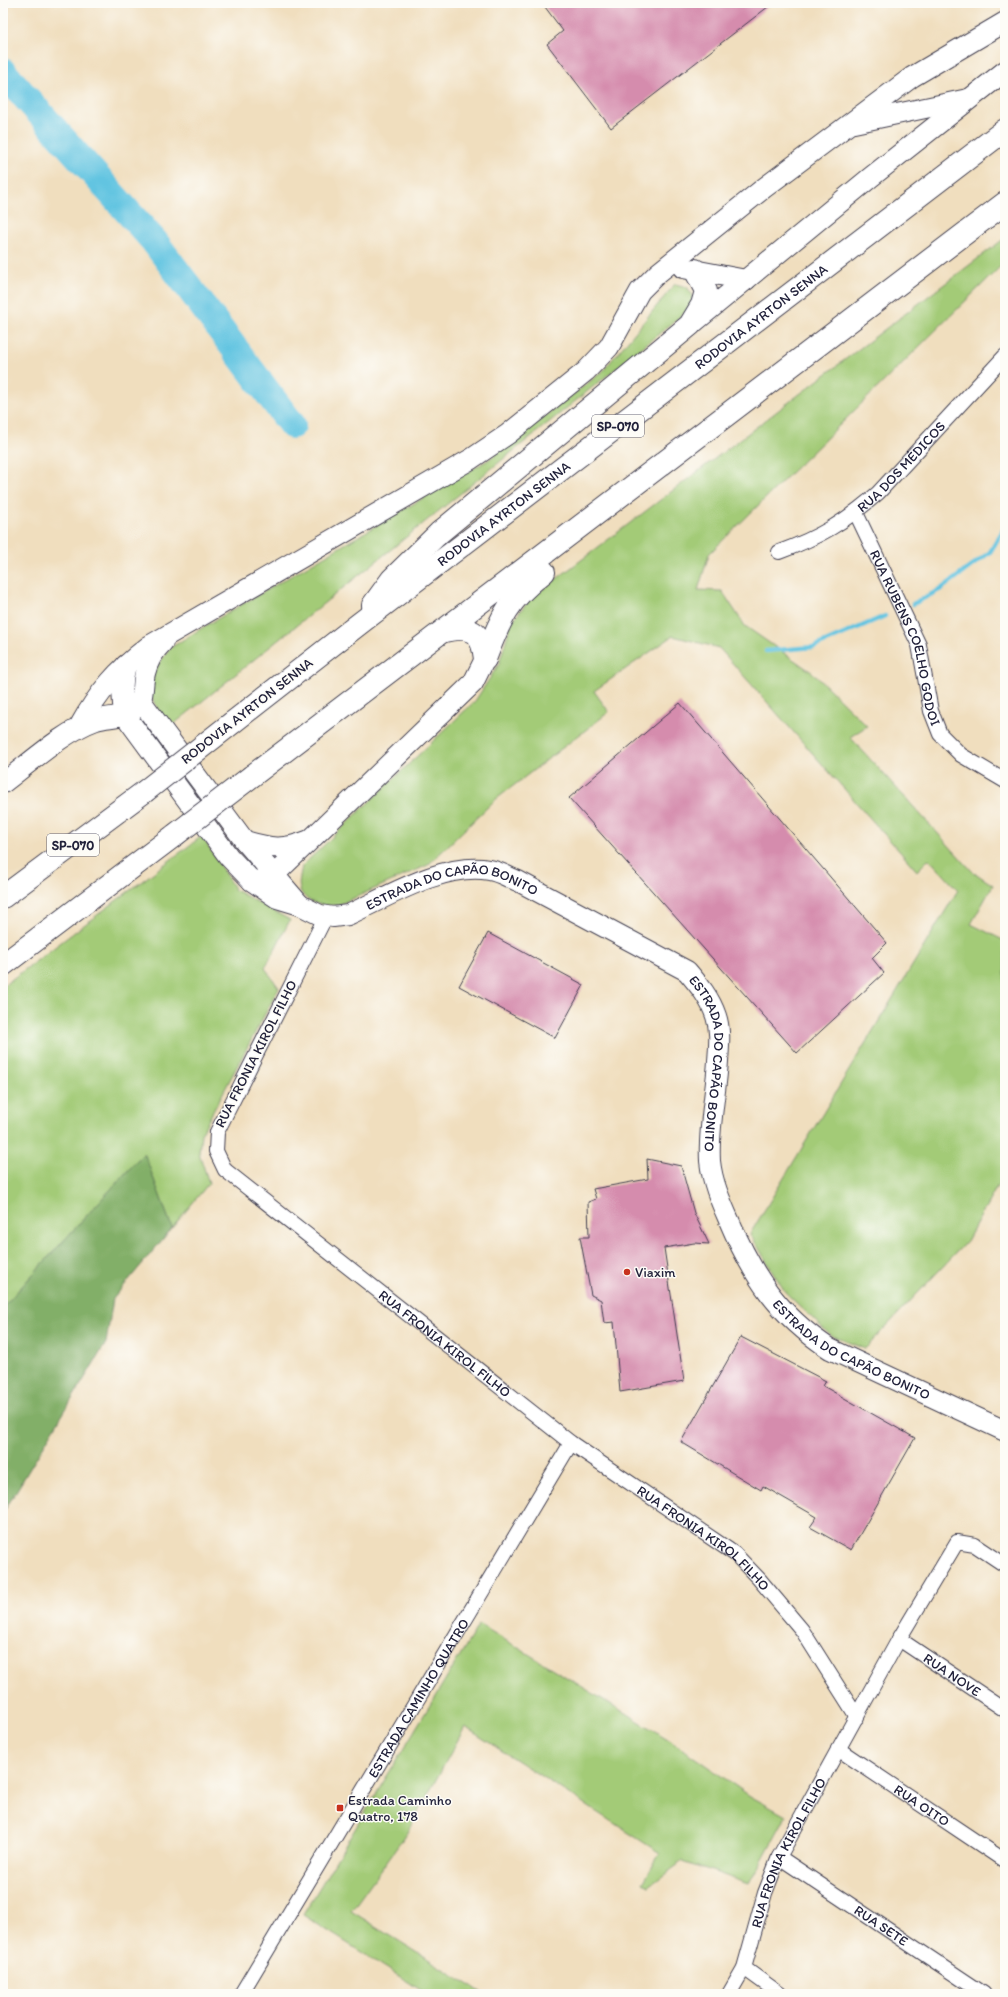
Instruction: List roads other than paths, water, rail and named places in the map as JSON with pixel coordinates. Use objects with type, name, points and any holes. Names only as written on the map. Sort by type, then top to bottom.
[{"type":"highway","name":"RODOVIA AYRTON SENNA","points":[[6,894],[144,792],[359,624],[1005,130]]},
{"type":"highway","points":[[3,965],[793,366],[1005,203]]},
{"type":"highway","points":[[359,624],[392,579],[439,533],[690,325],[702,305],[706,291],[695,270]]},
{"type":"highway","points":[[486,659],[498,623],[511,603],[531,582],[750,412],[793,366]]},
{"type":"highway","points":[[444,631],[458,628],[469,629],[478,636],[484,644],[486,659]]},
{"type":"street","points":[[79,727],[93,701],[126,664],[149,646],[471,459],[508,434],[586,370],[609,347],[640,291],[658,273],[848,124],[912,77],[1005,22]]},
{"type":"street","points":[[690,325],[871,177],[1005,72]]},
{"type":"street","points":[[848,124],[972,98]]},
{"type":"street","points":[[658,273],[682,267],[746,280]]},
{"type":"street","name":"RUA DOS MÉDICOS","points":[[778,552],[826,532],[856,513],[878,493],[1005,356]]},
{"type":"street","name":"RUA RUBENS COELHO GODOI","points":[[856,513],[919,645],[931,711],[940,734],[961,755],[1005,781]]},
{"type":"street","points":[[3,783],[79,727],[107,717],[124,714],[135,708],[141,701],[145,671],[152,654],[171,633]]},
{"type":"street","points":[[252,881],[265,880],[275,874],[473,683],[486,659]]},
{"type":"street","points":[[124,714],[121,694],[126,664]]},
{"type":"street","name":"ESTRADA DO CAPÃO BONITO","points":[[141,701],[244,840],[275,874],[300,905]]},
{"type":"street","name":"ESTRADA DO CAPÃO BONITO","points":[[124,714],[229,857],[252,881],[277,898],[300,905],[308,910],[326,916],[348,915],[437,874],[461,870],[490,870],[518,881],[687,971],[700,986],[709,1000],[716,1017],[720,1040],[710,1137],[710,1161],[713,1180],[737,1240],[765,1290],[786,1314],[830,1349],[1005,1431]]},
{"type":"street","points":[[244,840],[272,848],[291,847],[310,839]]},
{"type":"street","name":"RUA FRONIA KIROL FILHO","points":[[326,916],[217,1132],[216,1152],[225,1170],[571,1443],[735,1554],[759,1579],[802,1630],[857,1717]]},
{"type":"street","name":"ESTRADA CAMINHO QUATRO","points":[[241,1994],[571,1443]]},
{"type":"street","name":"RUA FRONIA KIROL FILHO","points":[[729,1994],[744,1968],[765,1893],[780,1857],[899,1639],[957,1542],[975,1545],[1005,1566]]},
{"type":"street","name":"RUA NOVE","points":[[899,1639],[1005,1710]]},
{"type":"street","name":"RUA OITO","points":[[838,1749],[1005,1861]]},
{"type":"street","name":"RUA SETE","points":[[780,1857],[984,1994]]},
{"type":"street","points":[[744,1968],[780,1994]]},
{"type":"waterway","points":[[3,72],[154,241],[292,425]]},
{"type":"waterway","points":[[913,604],[941,589],[990,552],[1005,527]]},
{"type":"waterway","points":[[766,651],[814,647],[885,616]]},
{"type":"place","name":"Viaxim","points":[[627,1272]]},
{"type":"place","name":"Estrada Caminho Quatro, 178","points":[[340,1808]]}]
